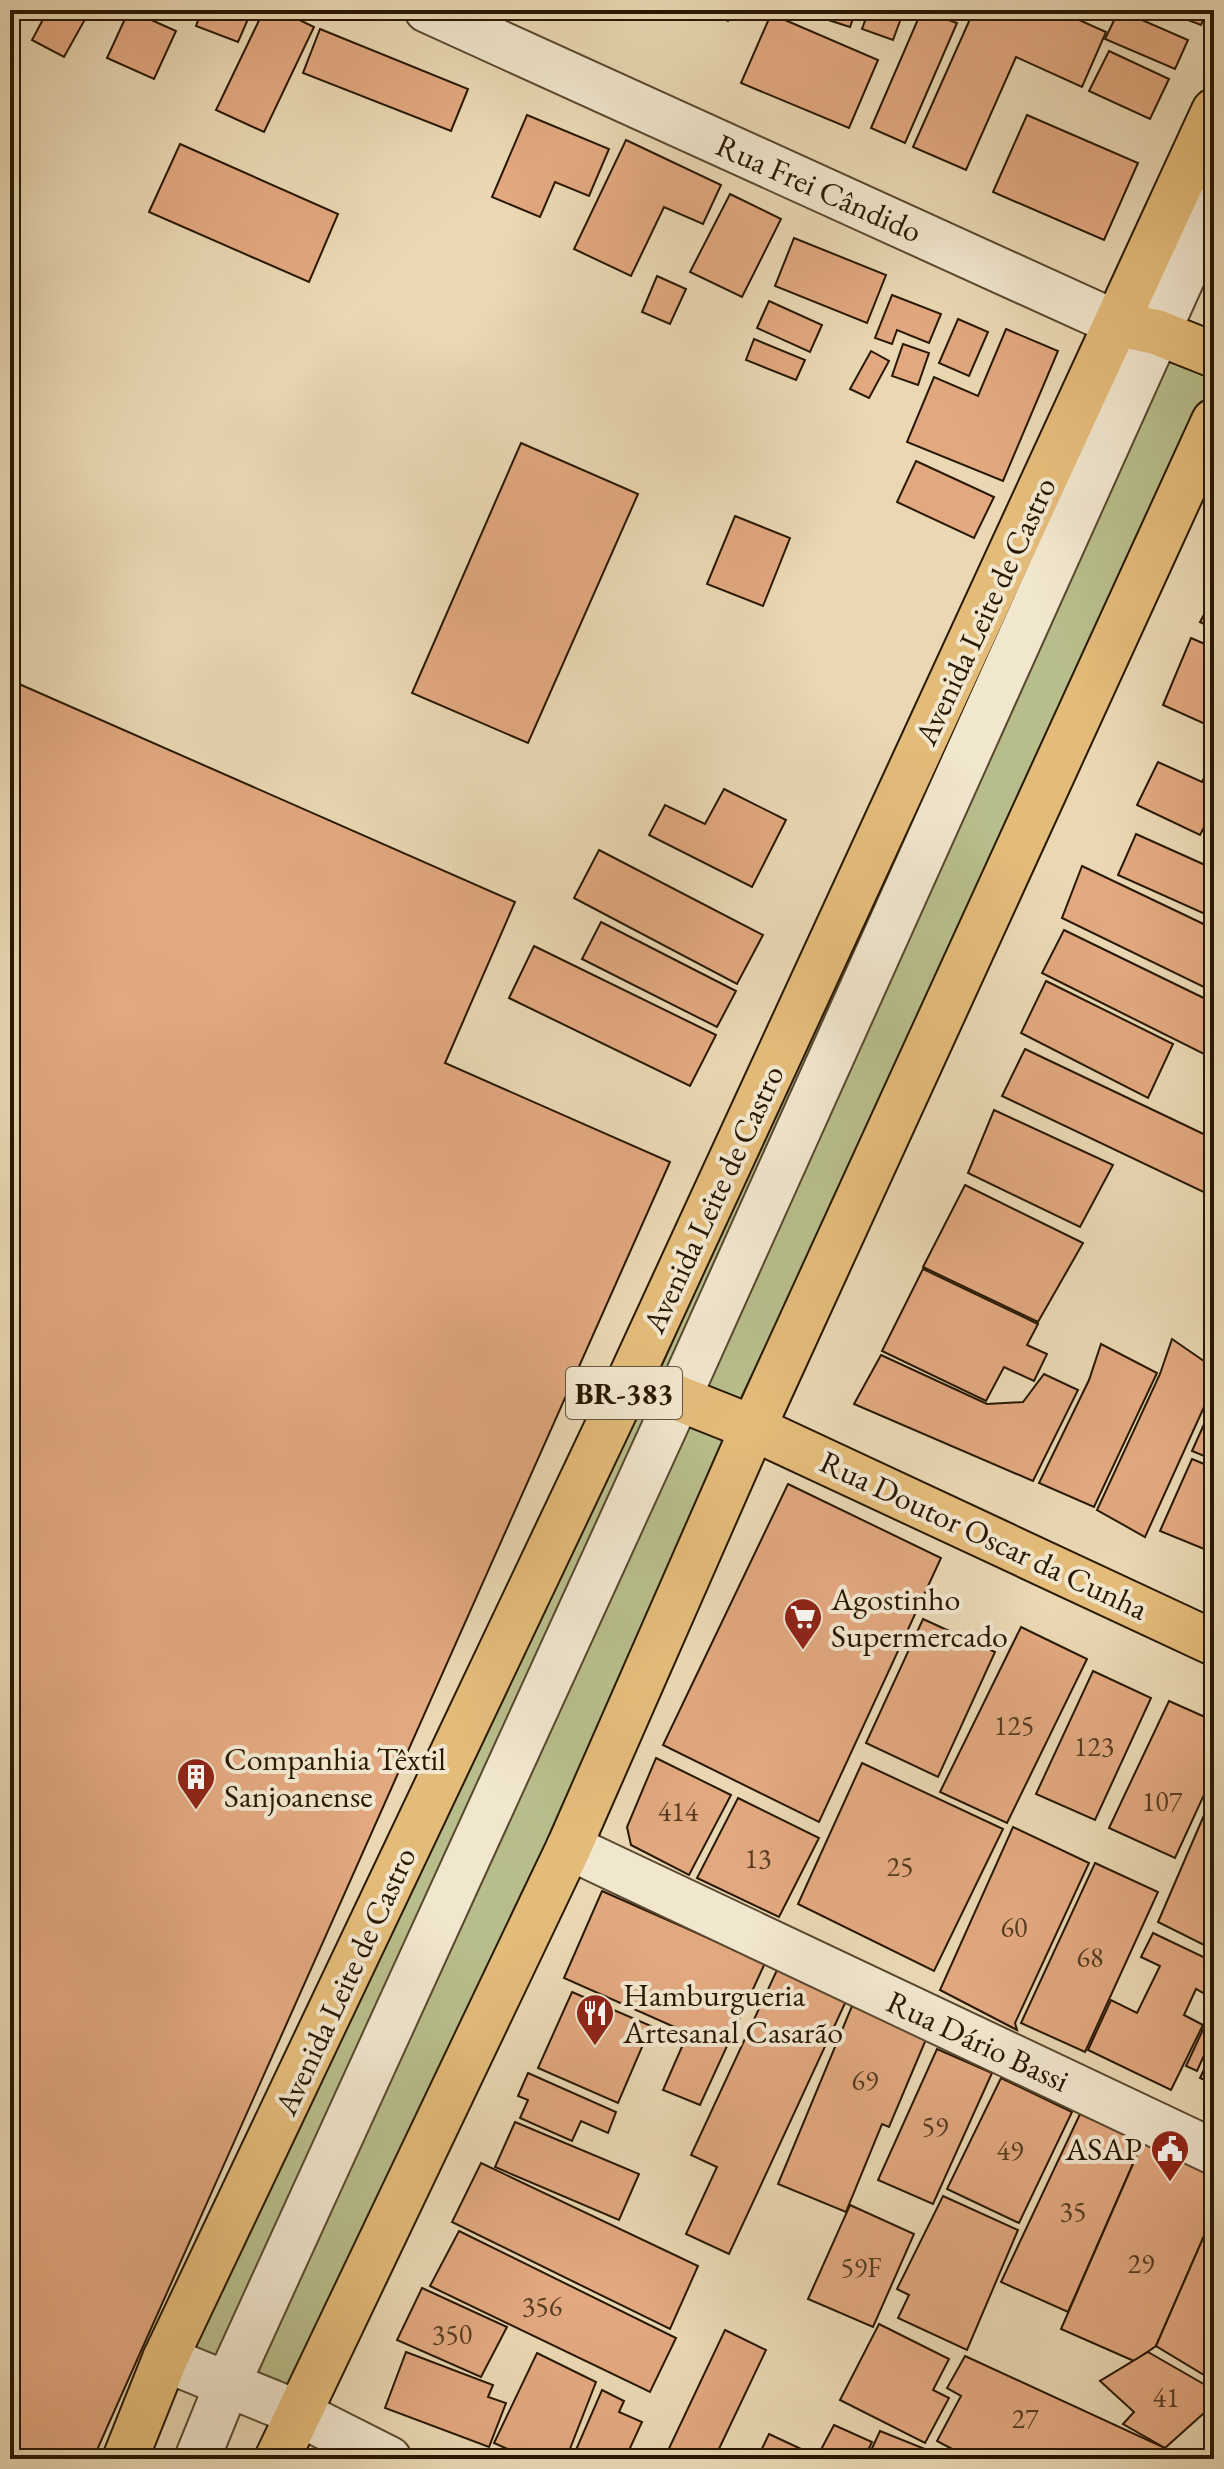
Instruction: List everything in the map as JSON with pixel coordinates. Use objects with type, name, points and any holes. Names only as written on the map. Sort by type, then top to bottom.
[{"type":"main road","name":"Avenida Leite de Castro","points":[[125,2459],[165,2359],[630,1379],[1137,328],[1214,111]]},
{"type":"main road","name":"Rua Frei Cândido","points":[[1137,328],[1214,355]]},
{"type":"main road","points":[[277,2459],[569,1847],[753,1428],[1214,421]]},
{"type":"main road","name":"Rua Doutor Oscar da Cunha","points":[[630,1379],[753,1428],[1214,1643]]},
{"type":"street","name":"Rua Frei Cândido","points":[[427,10],[1137,328]]},
{"type":"street","points":[[197,2459],[227,2385],[678,1398],[1137,328],[1214,207]]},
{"type":"street","name":"Rua Dário Bassi","points":[[569,1847],[1214,2152]]},
{"type":"street","points":[[165,2359],[298,2413],[389,2459]]},
{"type":"green space","points":[[1118,324],[1214,355],[1214,418],[737,1406],[656,1379]]},
{"type":"green space","points":[[630,1379],[753,1428],[298,2413],[165,2359]]},
{"type":"building","points":[[48,10],[81,10],[88,14],[64,57],[32,40]]},
{"type":"building","points":[[129,10],[176,31],[154,79],[107,58]]},
{"type":"building","points":[[202,10],[252,10],[238,42],[196,26]]},
{"type":"building","points":[[264,10],[279,10],[314,27],[264,132],[216,110]]},
{"type":"building","points":[[704,10],[733,10],[728,21]]},
{"type":"building","points":[[797,10],[856,10],[850,27]]},
{"type":"building","points":[[869,10],[904,10],[893,40],[862,29]]},
{"type":"building","points":[[922,10],[957,23],[905,143],[871,128]]},
{"type":"building","points":[[974,10],[1057,10],[1106,32],[1082,87],[1016,57],[966,170],[913,147]]},
{"type":"building","points":[[1119,10],[1188,40],[1175,69],[1105,39]]},
{"type":"building","points":[[1162,10],[1207,10],[1201,25]]},
{"type":"building","points":[[771,14],[878,60],[849,128],[741,83]]},
{"type":"building","points":[[320,29],[468,89],[451,131],[303,73]]},
{"type":"building","points":[[1109,51],[1169,79],[1150,119],[1089,91]]},
{"type":"building","points":[[527,115],[609,149],[589,196],[555,182],[540,217],[492,197]]},
{"type":"building","points":[[1027,115],[1138,163],[1104,240],[993,192]]},
{"type":"building","points":[[626,140],[721,185],[703,224],[664,207],[631,276],[574,249]]},
{"type":"building","points":[[180,144],[338,214],[309,282],[149,212]]},
{"type":"building","points":[[730,194],[781,219],[742,297],[690,272]]},
{"type":"building","points":[[794,238],[886,275],[867,323],[775,286]]},
{"type":"building","points":[[657,276],[686,289],[670,324],[642,312]]},
{"type":"building","points":[[892,295],[941,314],[929,343],[897,330],[892,344],[875,338]]},
{"type":"building","points":[[769,301],[822,325],[810,352],[757,328]]},
{"type":"building","points":[[958,319],[988,332],[969,376],[939,363]]},
{"type":"building","points":[[1006,329],[1058,351],[1003,481],[907,442],[934,377],[978,396]]},
{"type":"building","points":[[754,339],[805,360],[796,380],[746,360]]},
{"type":"building","points":[[903,344],[929,353],[918,385],[892,376]]},
{"type":"building","points":[[871,351],[889,361],[869,398],[850,389]]},
{"type":"building","points":[[521,443],[638,494],[528,743],[412,693]]},
{"type":"building","points":[[916,461],[994,497],[974,538],[897,502]]},
{"type":"building","points":[[735,516],[790,538],[763,606],[707,584]]},
{"type":"building","points":[[1214,596],[1214,629],[1200,622]]},
{"type":"building","points":[[1191,638],[1214,648],[1214,728],[1163,705]]},
{"type":"building","name":"Companhia Têxtil Sanjoanense","points":[[10,680],[515,902],[445,1063],[670,1162],[93,2459],[10,2459]]},
{"type":"building","points":[[1214,757],[1214,820],[1209,818],[1200,835],[1137,805],[1158,762],[1202,782]]},
{"type":"building","points":[[724,789],[786,820],[752,887],[649,835],[665,805],[705,824]]},
{"type":"building","points":[[1136,834],[1214,869],[1214,918],[1118,875]]},
{"type":"building","points":[[599,850],[763,935],[737,984],[574,898]]},
{"type":"building","points":[[1082,866],[1214,929],[1214,992],[1062,918]]},
{"type":"building","points":[[601,922],[736,991],[717,1027],[582,959]]},
{"type":"building","points":[[1064,930],[1214,1003],[1214,1059],[1042,973]]},
{"type":"building","points":[[534,946],[716,1035],[690,1086],[509,998]]},
{"type":"building","points":[[1046,981],[1173,1044],[1148,1098],[1021,1033]]},
{"type":"building","points":[[1025,1049],[1214,1139],[1214,1197],[1002,1096]]},
{"type":"building","points":[[994,1110],[1113,1165],[1080,1227],[968,1173]]},
{"type":"building","points":[[965,1185],[1083,1243],[1038,1322],[923,1267]]},
{"type":"building","points":[[923,1269],[1038,1324],[1027,1345],[1047,1354],[1034,1381],[1004,1367],[986,1401],[882,1351]]},
{"type":"building","points":[[1172,1339],[1214,1368],[1214,1385],[1145,1537],[1097,1510],[1160,1374]]},
{"type":"building","points":[[1101,1344],[1157,1373],[1094,1507],[1039,1483],[1089,1380]]},
{"type":"building","points":[[881,1355],[987,1404],[1023,1402],[1044,1374],[1078,1390],[1033,1481],[854,1404]]},
{"type":"building","points":[[1214,1402],[1214,1460],[1192,1451]]},
{"type":"building","points":[[1192,1459],[1214,1468],[1214,1553],[1160,1531]]},
{"type":"building","name":"Agostinho Supermercado","points":[[788,1484],[941,1558],[819,1822],[663,1745]]},
{"type":"building","points":[[923,1619],[995,1652],[938,1777],[866,1743]]},
{"type":"building","points":[[1021,1627],[1087,1659],[1007,1823],[940,1792]]},
{"type":"building","points":[[1093,1671],[1151,1698],[1095,1820],[1036,1794]]},
{"type":"building","points":[[1169,1701],[1214,1721],[1214,1773],[1175,1858],[1109,1828]]},
{"type":"building","points":[[656,1758],[731,1795],[689,1875],[631,1845],[627,1827]]},
{"type":"building","points":[[862,1763],[1003,1829],[934,1971],[798,1904]]},
{"type":"building","points":[[1214,1792],[1214,1950],[1158,1922]]},
{"type":"building","points":[[738,1798],[819,1838],[779,1917],[697,1878]]},
{"type":"building","points":[[1013,1827],[1089,1863],[1015,2023],[1017,2030],[940,1990]]},
{"type":"building","points":[[1095,1863],[1158,1892],[1085,2052],[1021,2023]]},
{"type":"building","points":[[602,1891],[765,1963],[700,2105],[663,2090],[688,2033],[564,1978]]},
{"type":"building","points":[[1153,1933],[1214,1962],[1212,1998],[1196,1989],[1184,2015],[1203,2025],[1171,2090],[1088,2050],[1111,2000],[1137,2013],[1160,1966],[1141,1957]]},
{"type":"building","points":[[777,1970],[846,2001],[729,2254],[686,2234],[717,2167],[691,2155]]},
{"type":"building","name":"Hamburgueria Artesanal Casarão","points":[[572,1992],[651,2026],[618,2103],[538,2068]]},
{"type":"building","points":[[852,2006],[927,2037],[889,2127],[882,2124],[846,2212],[778,2184]]},
{"type":"building","points":[[1214,2006],[1214,2033],[1197,2071],[1186,2066]]},
{"type":"building","points":[[1214,2048],[1214,2084],[1200,2078]]},
{"type":"building","points":[[937,2049],[992,2073],[933,2204],[878,2180]]},
{"type":"building","points":[[528,2073],[616,2112],[608,2133],[581,2121],[572,2141],[520,2118],[528,2100],[518,2096]]},
{"type":"building","points":[[1001,2078],[1072,2112],[1019,2223],[947,2189]]},
{"type":"building","points":[[1080,2114],[1143,2141],[1068,2312],[1001,2282]]},
{"type":"building","points":[[515,2122],[639,2174],[619,2220],[495,2167]]},
{"type":"building","points":[[1143,2141],[1214,2171],[1214,2213],[1156,2346],[1134,2361],[1061,2329]]},
{"type":"building","points":[[481,2163],[698,2266],[670,2329],[452,2222]]},
{"type":"building","points":[[943,2196],[1018,2230],[967,2350],[898,2318],[909,2295],[897,2289]]},
{"type":"building","points":[[850,2205],[914,2234],[873,2327],[808,2299]]},
{"type":"building","points":[[1214,2213],[1214,2381],[1156,2346]]},
{"type":"building","points":[[459,2231],[676,2338],[650,2392],[430,2286]]},
{"type":"building","points":[[422,2288],[507,2327],[481,2377],[397,2340]]},
{"type":"building","points":[[879,2324],[949,2359],[933,2390],[949,2398],[925,2443],[840,2400]]},
{"type":"building","points":[[725,2330],[766,2350],[714,2459],[664,2459]]},
{"type":"building","points":[[406,2352],[493,2385],[488,2397],[506,2403],[489,2447],[385,2408]]},
{"type":"building","points":[[1148,2352],[1214,2390],[1214,2404],[1165,2448],[1123,2424],[1134,2412],[1100,2381]]},
{"type":"building","points":[[537,2353],[596,2382],[566,2459],[530,2459],[494,2443]]},
{"type":"building","points":[[965,2356],[1165,2448],[1155,2459],[971,2459],[937,2441],[961,2396],[947,2388]]},
{"type":"building","points":[[602,2390],[624,2401],[619,2412],[642,2422],[625,2459],[572,2459]]},
{"type":"building","points":[[834,2425],[872,2442],[864,2459],[816,2459]]},
{"type":"building","points":[[880,2431],[940,2455],[939,2459],[867,2459]]},
{"type":"building","points":[[769,2434],[814,2455],[812,2459],[757,2459]]},
{"type":"place","name":"Agostinho Supermercado","points":[[803,1651]]},
{"type":"place","name":"Companhia Têxtil Sanjoanense","points":[[196,1811]]},
{"type":"place","name":"Hamburgueria Artesanal Casarão","points":[[595,2047]]},
{"type":"place","name":"ASAP","points":[[1170,2183]]}]
